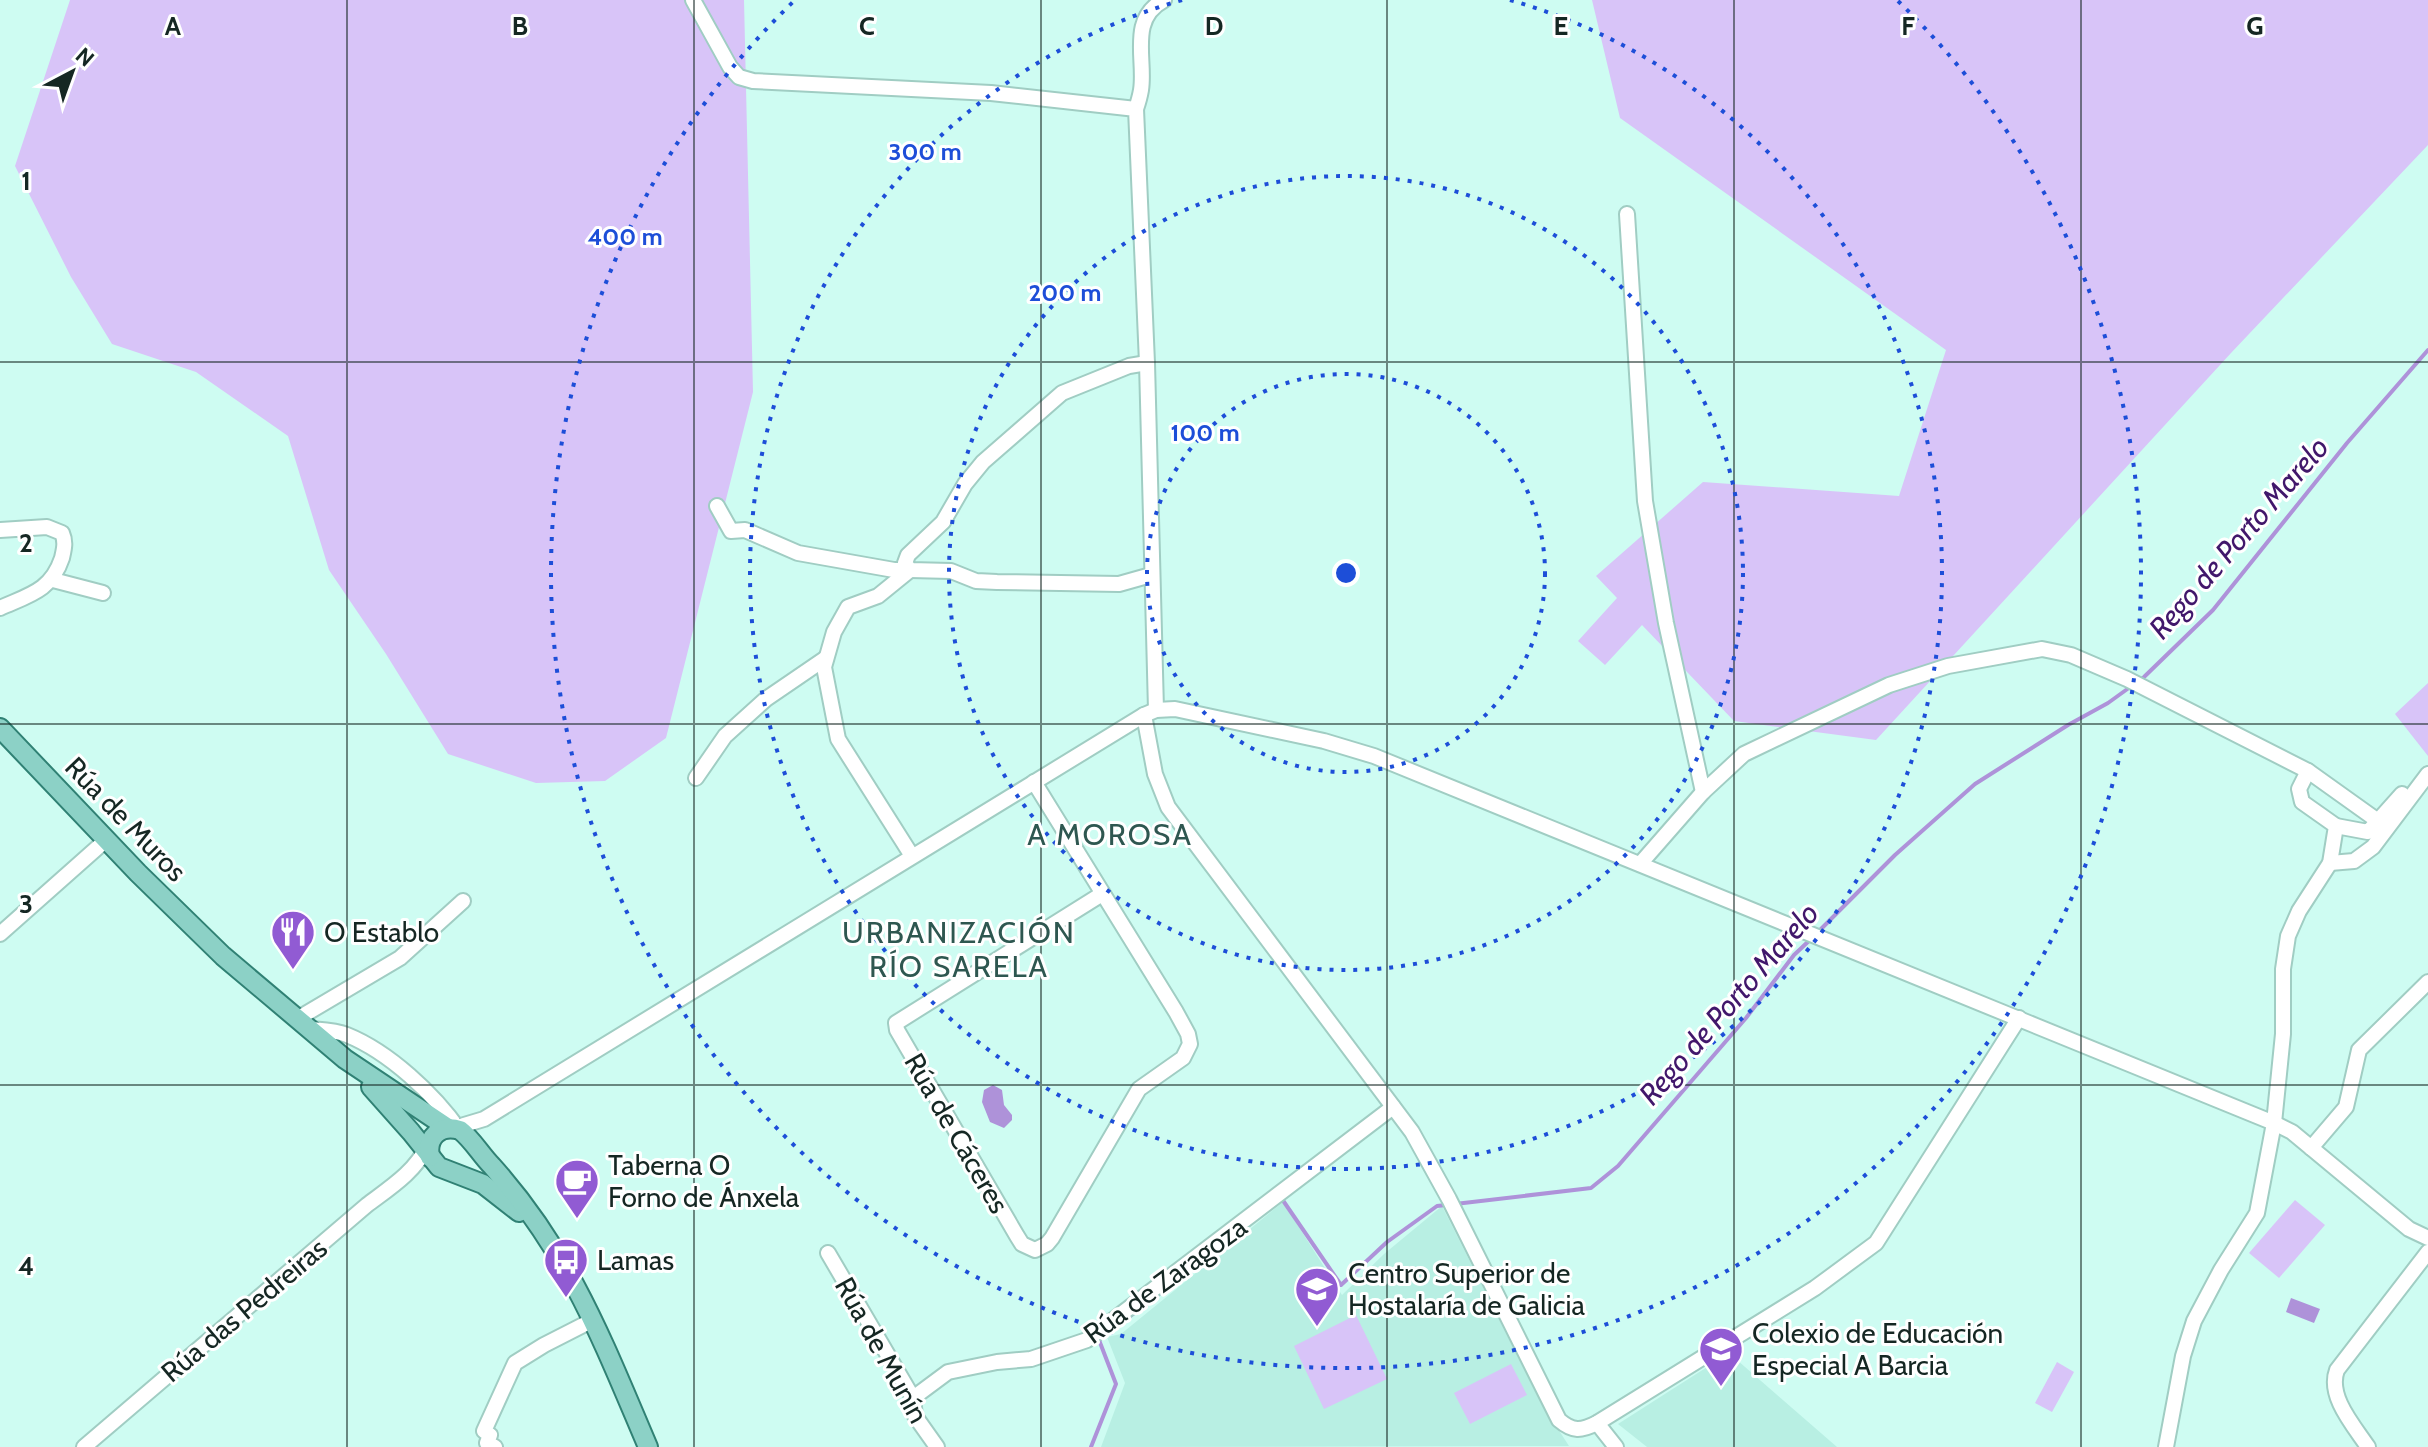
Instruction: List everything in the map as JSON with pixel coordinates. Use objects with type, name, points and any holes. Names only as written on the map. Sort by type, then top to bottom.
[{"type":"main road","name":"Rúa de Muros","points":[[0,728],[213,947],[345,1059]]},
{"type":"main road","points":[[345,1059],[465,1137],[523,1203],[574,1280],[648,1447]]},
{"type":"main road","points":[[345,1059],[426,1149],[435,1165],[495,1191],[552,1245]]},
{"type":"main road","points":[[426,1149],[437,1132],[465,1137]]},
{"type":"main road","points":[[447,1170],[464,1165],[465,1137]]},
{"type":"street","points":[[693,0],[730,67],[739,77],[753,81],[991,93],[1136,109]]},
{"type":"street","points":[[1164,0],[1148,14],[1142,34],[1139,54],[1142,88],[1136,109],[1147,363],[1150,712],[1155,774],[1168,807],[1393,1107],[1428,1159],[1559,1420],[1574,1430],[1583,1430],[1597,1423],[1815,1288],[1876,1243],[2019,1018]]},
{"type":"street","points":[[1627,214],[1645,501],[1666,623],[1703,792]]},
{"type":"street","points":[[910,570],[905,563],[908,555],[943,522],[965,484],[983,462],[1062,393],[1129,366],[1147,363]]},
{"type":"street","points":[[717,506],[731,531],[745,530],[798,553],[894,570],[951,571],[976,581],[997,582],[1119,584],[1151,575]]},
{"type":"street","points":[[0,530],[47,527],[59,530],[64,538],[53,580],[0,608]]},
{"type":"street","points":[[910,570],[878,596],[848,607],[834,632],[824,667],[838,739],[912,856]]},
{"type":"street","points":[[53,580],[103,593]]},
{"type":"street","points":[[1640,864],[1703,792],[1744,754],[1889,685],[1948,666],[2042,649],[2071,655],[2148,689],[2308,771],[2378,821]]},
{"type":"street","points":[[696,778],[725,736],[766,699],[826,658]]},
{"type":"street","points":[[303,1024],[348,1035],[378,1053],[422,1087],[465,1137],[484,1119],[1150,712],[1185,710],[1350,747],[2274,1123],[2292,1132],[2409,1229],[2428,1238]]},
{"type":"street","points":[[2308,771],[2299,789],[2302,802],[2336,826],[2368,832],[2428,767]]},
{"type":"street","points":[[2330,863],[2354,861],[2373,847],[2428,774]]},
{"type":"street","points":[[1034,782],[1102,894]]},
{"type":"street","points":[[2166,1447],[2186,1344],[2194,1321],[2257,1213],[2274,1123],[2283,1034],[2283,969],[2288,936],[2299,911],[2330,863],[2336,826]]},
{"type":"street","points":[[0,934],[106,840]]},
{"type":"street","name":"Rúa de Cáceres","points":[[1102,894],[1188,1034],[1189,1050],[1183,1058],[1139,1089],[1052,1238],[1041,1248],[1029,1249],[1017,1236],[897,1030],[896,1023],[1102,894]]},
{"type":"street","points":[[303,1024],[400,958],[463,901]]},
{"type":"street","points":[[2311,1148],[2346,1107],[2359,1050],[2428,982]]},
{"type":"street","name":"Rúa de Zaragoza","points":[[913,1398],[948,1372],[1031,1359],[1087,1340],[1393,1107]]},
{"type":"street","name":"Rúa das Pedreiras","points":[[84,1447],[367,1205],[407,1175],[426,1149]]},
{"type":"street","name":"Rúa das Pedreiras","points":[[407,1175],[447,1170]]},
{"type":"street","points":[[2368,1447],[2335,1394],[2333,1381],[2337,1370],[2428,1252]]},
{"type":"street","name":"Rúa de Munín","points":[[828,1253],[913,1398],[915,1416],[937,1447]]},
{"type":"street","points":[[495,1447],[487,1443],[490,1435],[484,1431],[515,1363],[593,1320]]},
{"type":"street","points":[[1597,1423],[1616,1447]]},
{"type":"shaded area","points":[[70,0],[744,0],[753,392],[666,738],[605,781],[536,783],[448,754],[329,570],[288,436],[196,372],[112,344],[71,277],[15,166]]},
{"type":"shaded area","points":[[1592,0],[2428,0],[2428,145],[2231,353],[1876,740],[1734,721],[1642,625],[1605,665],[1578,641],[1617,598],[1596,576],[1703,482],[1899,496],[1946,350],[1620,118]]},
{"type":"shaded area","points":[[2428,683],[2428,756],[2395,714]]},
{"type":"shaded area","points":[[993,1085],[1002,1090],[1004,1105],[1012,1115],[1012,1120],[1004,1128],[990,1122],[982,1102],[984,1090]]},
{"type":"shaded area","points":[[2295,1200],[2325,1225],[2279,1278],[2249,1253]]},
{"type":"shaded area","name":"Centro Superior de Hostalaría de Galicia","points":[[1283,1202],[1342,1295],[1384,1254],[1442,1206],[1542,1404],[1569,1446],[1101,1447],[1125,1383],[1107,1337],[1121,1334]]},
{"type":"shaded area","points":[[2291,1298],[2320,1309],[2314,1323],[2286,1312]]},
{"type":"shaded area","points":[[1356,1315],[1387,1379],[1324,1409],[1294,1346]]},
{"type":"shaded area","name":"Colexio de Educación Especial A Barcia","points":[[1729,1353],[1837,1447],[1647,1447],[1618,1424]]},
{"type":"shaded area","points":[[2057,1362],[2074,1372],[2052,1412],[2035,1403]]},
{"type":"shaded area","points":[[1511,1364],[1527,1395],[1470,1424],[1454,1393]]},
{"type":"waterway","name":"Rego de Porto Marelo","points":[[1818,932],[1895,855],[1975,784],[2108,703],[2144,677],[2213,610],[2347,443],[2428,350]]},
{"type":"waterway","name":"Rego de Porto Marelo","points":[[1455,1204],[1591,1188],[1618,1166],[1746,1018],[1794,955],[1812,938]]},
{"type":"waterway","name":"Rego de Porto Marelo","points":[[1282,1199],[1341,1285],[1387,1242],[1437,1206],[1446,1205]]},
{"type":"waterway","name":"Rego de Porto Marelo","points":[[1091,1447],[1116,1384],[1099,1340],[1206,1258]]},
{"type":"place","name":"O Establo","points":[[293,971]]},
{"type":"place","name":"Taberna O Forno de Ánxela","points":[[577,1220]]},
{"type":"place","name":"Lamas","points":[[566,1299]]},
{"type":"place","name":"Centro Superior de Hostalaría de Galicia","points":[[1317,1328]]},
{"type":"place","name":"Colexio de Educación Especial A Barcia","points":[[1721,1388]]},
{"type":"district","name":"A MOROSA","points":[[1110,835]]},
{"type":"district","name":"URBANIZACIÓN RÍO SARELA","points":[[959,950]]}]
